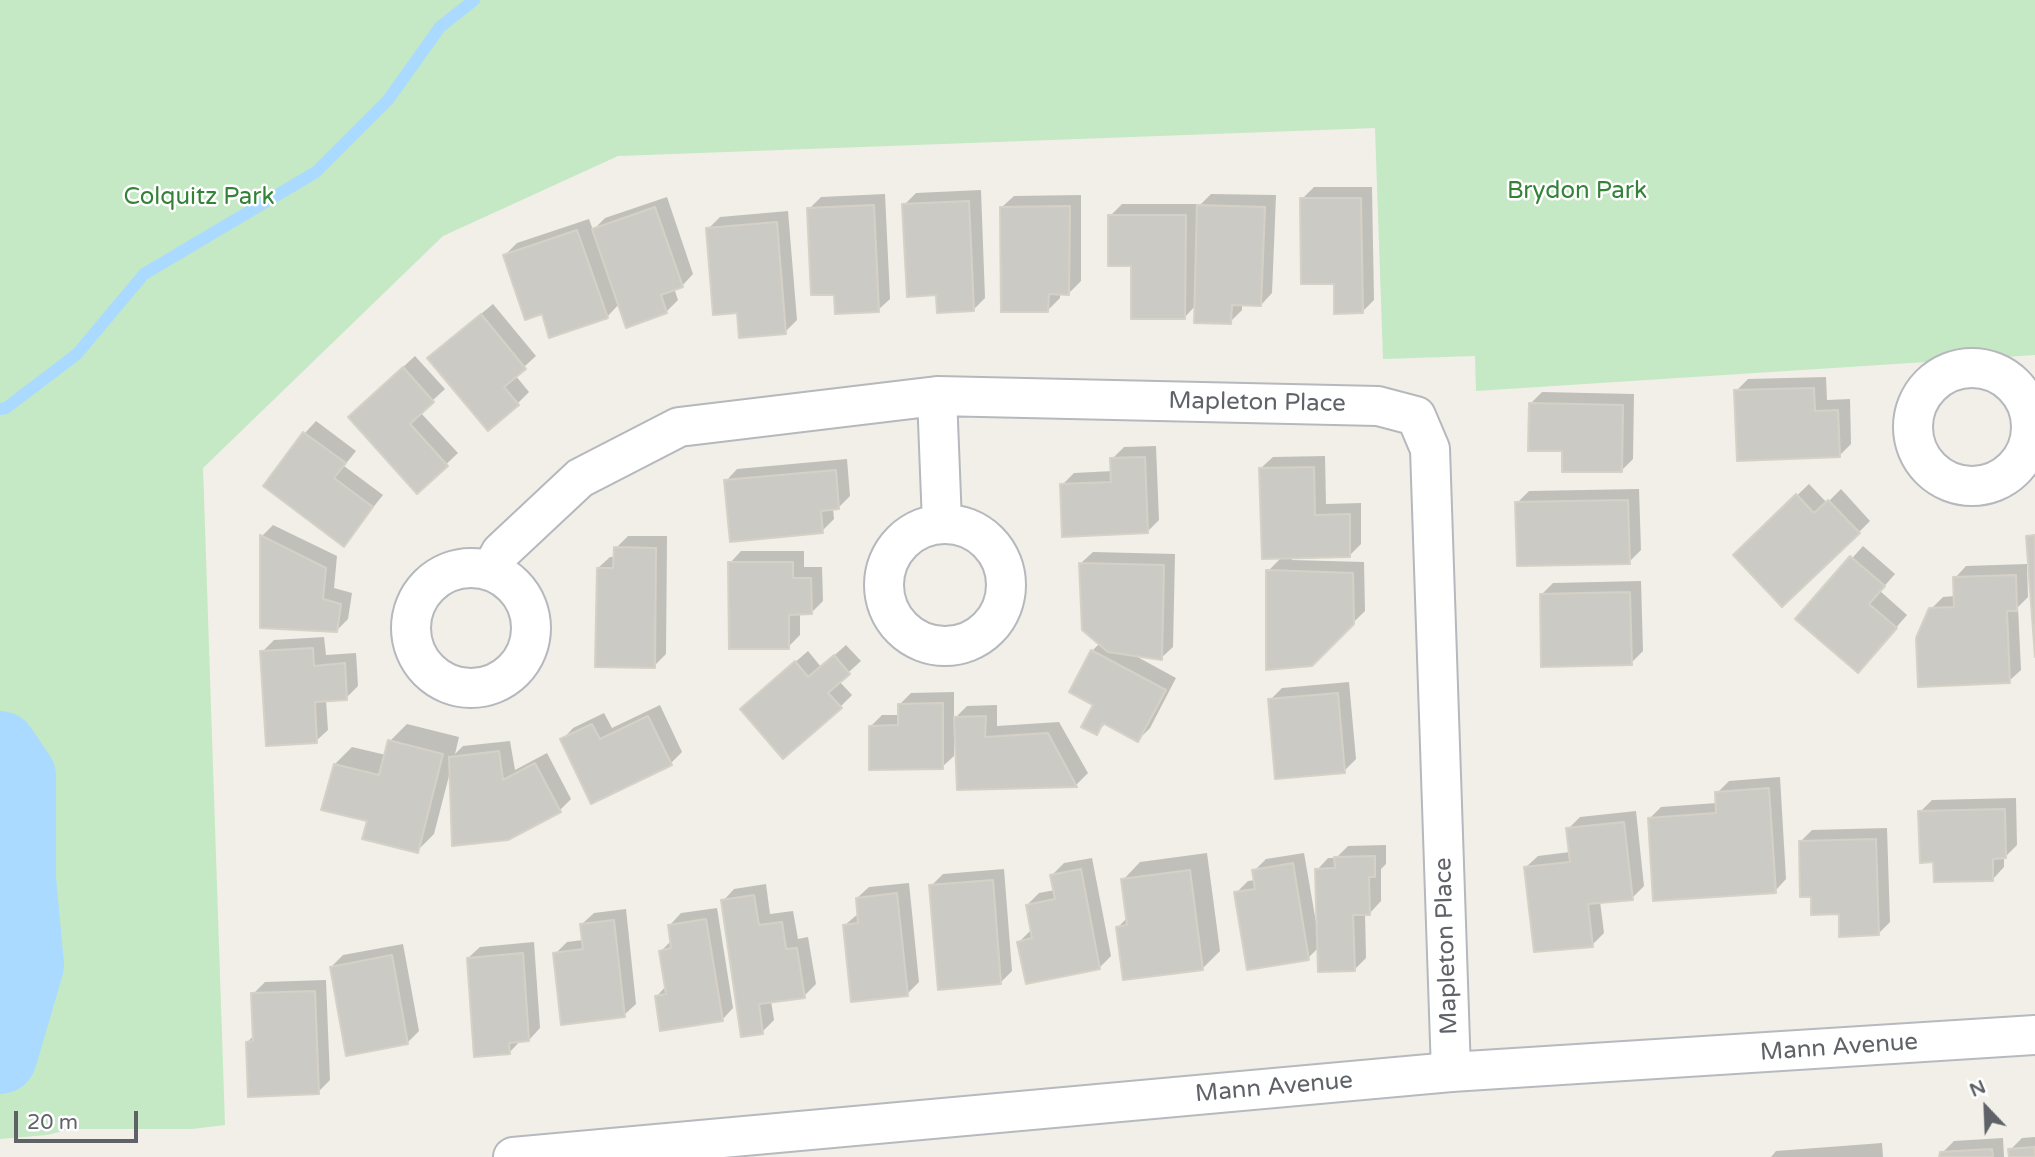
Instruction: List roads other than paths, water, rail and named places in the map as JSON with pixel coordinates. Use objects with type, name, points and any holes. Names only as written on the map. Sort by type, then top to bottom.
[{"type":"street","points":[[937,396],[942,523]]},
{"type":"street","name":"Mapleton Place","points":[[491,570],[500,552],[580,478],[679,427],[937,396],[1378,406],[1416,416],[1430,449],[1451,1072]]},
{"type":"street","name":"Mann Avenue","points":[[513,1157],[1451,1072],[2035,1035]]},
{"type":"waterway","points":[[0,409],[6,408],[77,354],[144,274],[316,172],[388,100],[440,27],[474,0]]},
{"type":"waterway","points":[[0,748],[19,776],[19,879],[27,965],[0,1057]]},
{"type":"park label","name":"Brydon Park","points":[[1577,192]]},
{"type":"park label","name":"Colquitz Park","points":[[199,198]]}]
